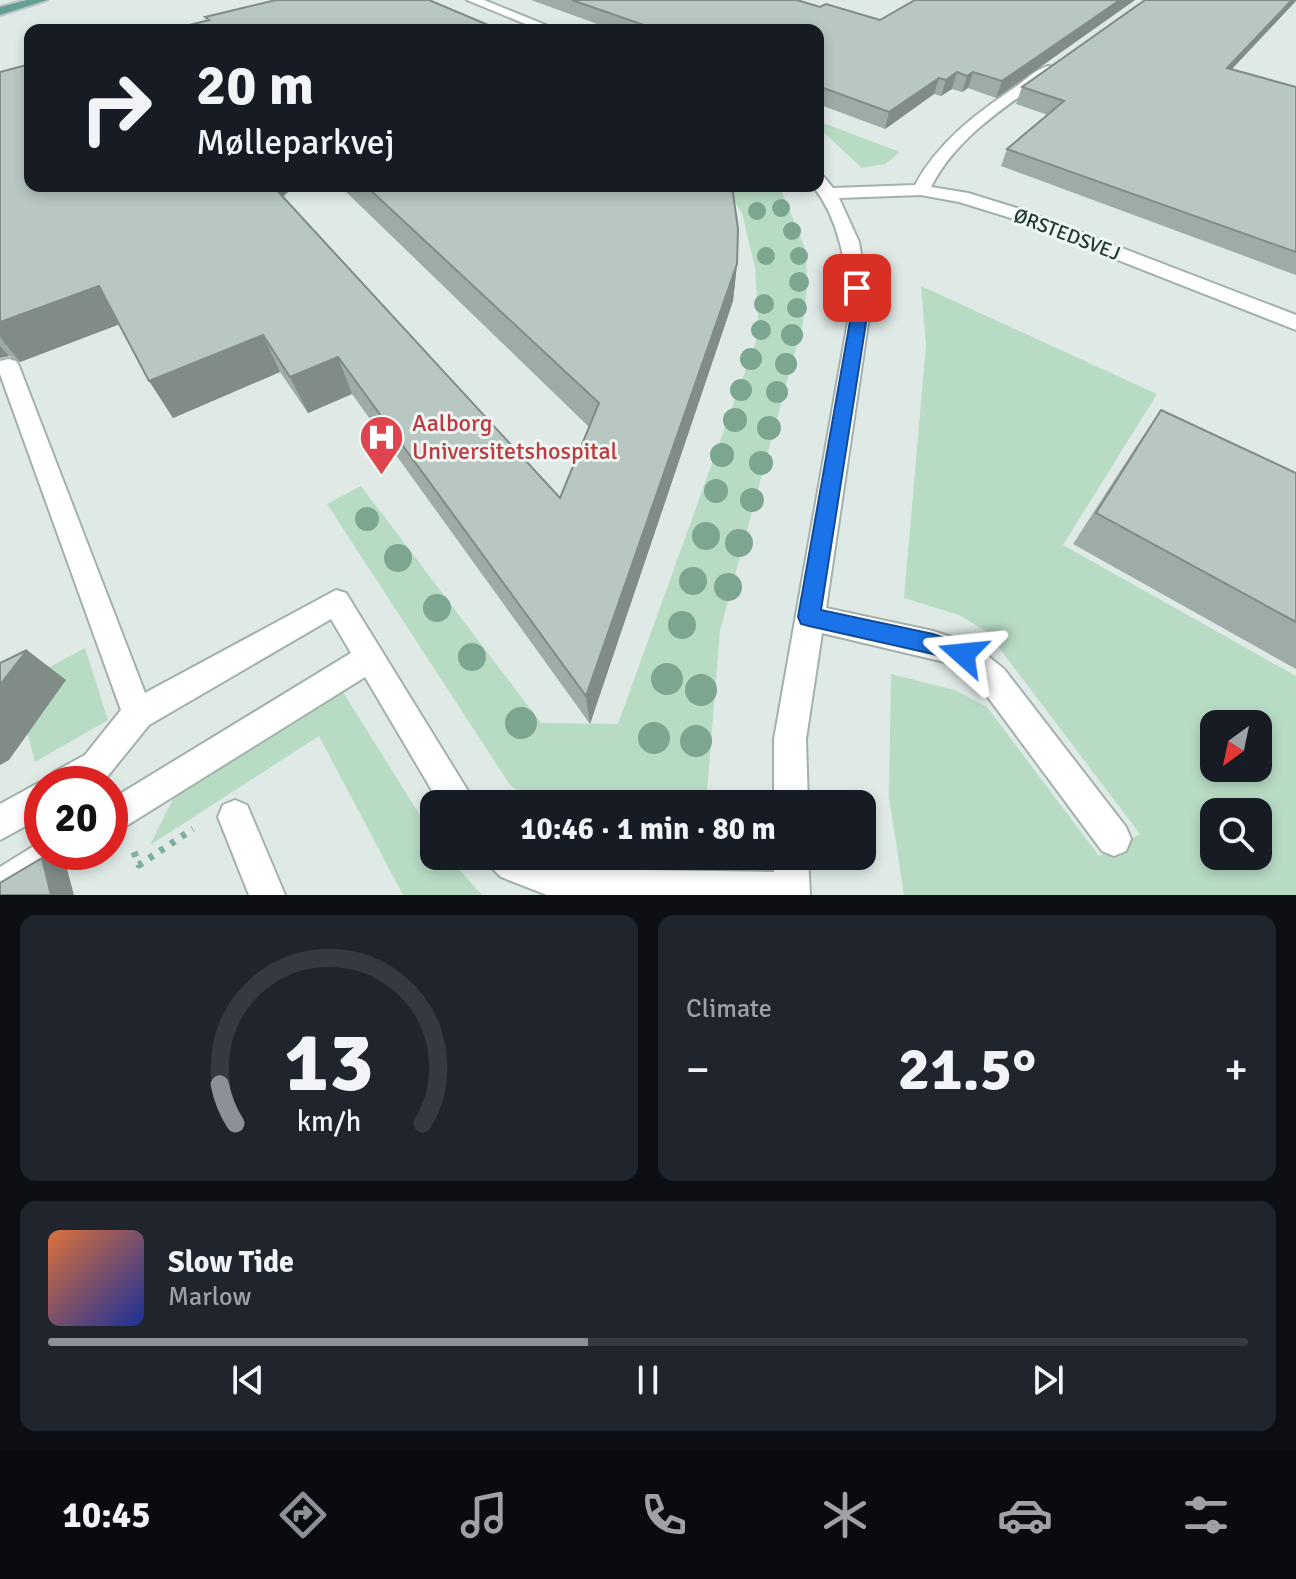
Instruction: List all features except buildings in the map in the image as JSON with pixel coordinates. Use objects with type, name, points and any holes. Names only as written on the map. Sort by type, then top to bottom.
[{"type":"main road","points":[[0,11],[41,0]]},
{"type":"street","points":[[473,0],[536,24]]},
{"type":"street","points":[[506,24],[521,18]]},
{"type":"street","points":[[921,190],[947,148],[1063,59]]},
{"type":"street","points":[[791,790],[790,739],[860,310],[852,244],[824,187]]},
{"type":"street","name":"ØRSTEDSVEJ","points":[[824,187],[921,190],[962,197],[1017,214],[1296,323]]},
{"type":"street","points":[[8,366],[138,714]]},
{"type":"street","points":[[96,766],[138,714],[336,602],[451,790]]},
{"type":"street","points":[[809,617],[933,644],[963,654],[993,679],[1114,839]]},
{"type":"street","points":[[128,808],[370,657]]},
{"type":"street","points":[[0,823],[24,809]]},
{"type":"street","points":[[235,817],[267,895]]},
{"type":"street","points":[[0,887],[28,870]]},
{"type":"street","points":[[527,870],[574,887],[791,880]]},
{"type":"green space","points":[[824,123],[900,152],[885,164],[862,168],[824,133]]},
{"type":"green space","points":[[728,192],[782,192],[806,251],[807,287],[803,322],[720,631],[707,790],[517,790],[510,785],[327,504],[361,486],[541,723],[618,724],[759,333],[755,267],[742,213]]},
{"type":"green space","points":[[921,286],[1157,394],[1063,545],[1296,676],[1296,895],[904,895],[889,797],[891,674],[955,690],[987,707],[1099,856],[1140,834],[987,632],[959,615],[904,598],[926,345]]},
{"type":"green space","points":[[85,648],[108,720],[35,762],[15,686]]},
{"type":"green space","points":[[343,692],[420,816],[420,870],[460,870],[482,895],[403,895],[319,736],[150,845],[173,799]]},
{"type":"place","name":"Aalborg Universitetshospital","points":[[381,476]]},
{"type":"route","points":[[857,288],[860,310],[809,617],[933,644],[963,654]]}]
